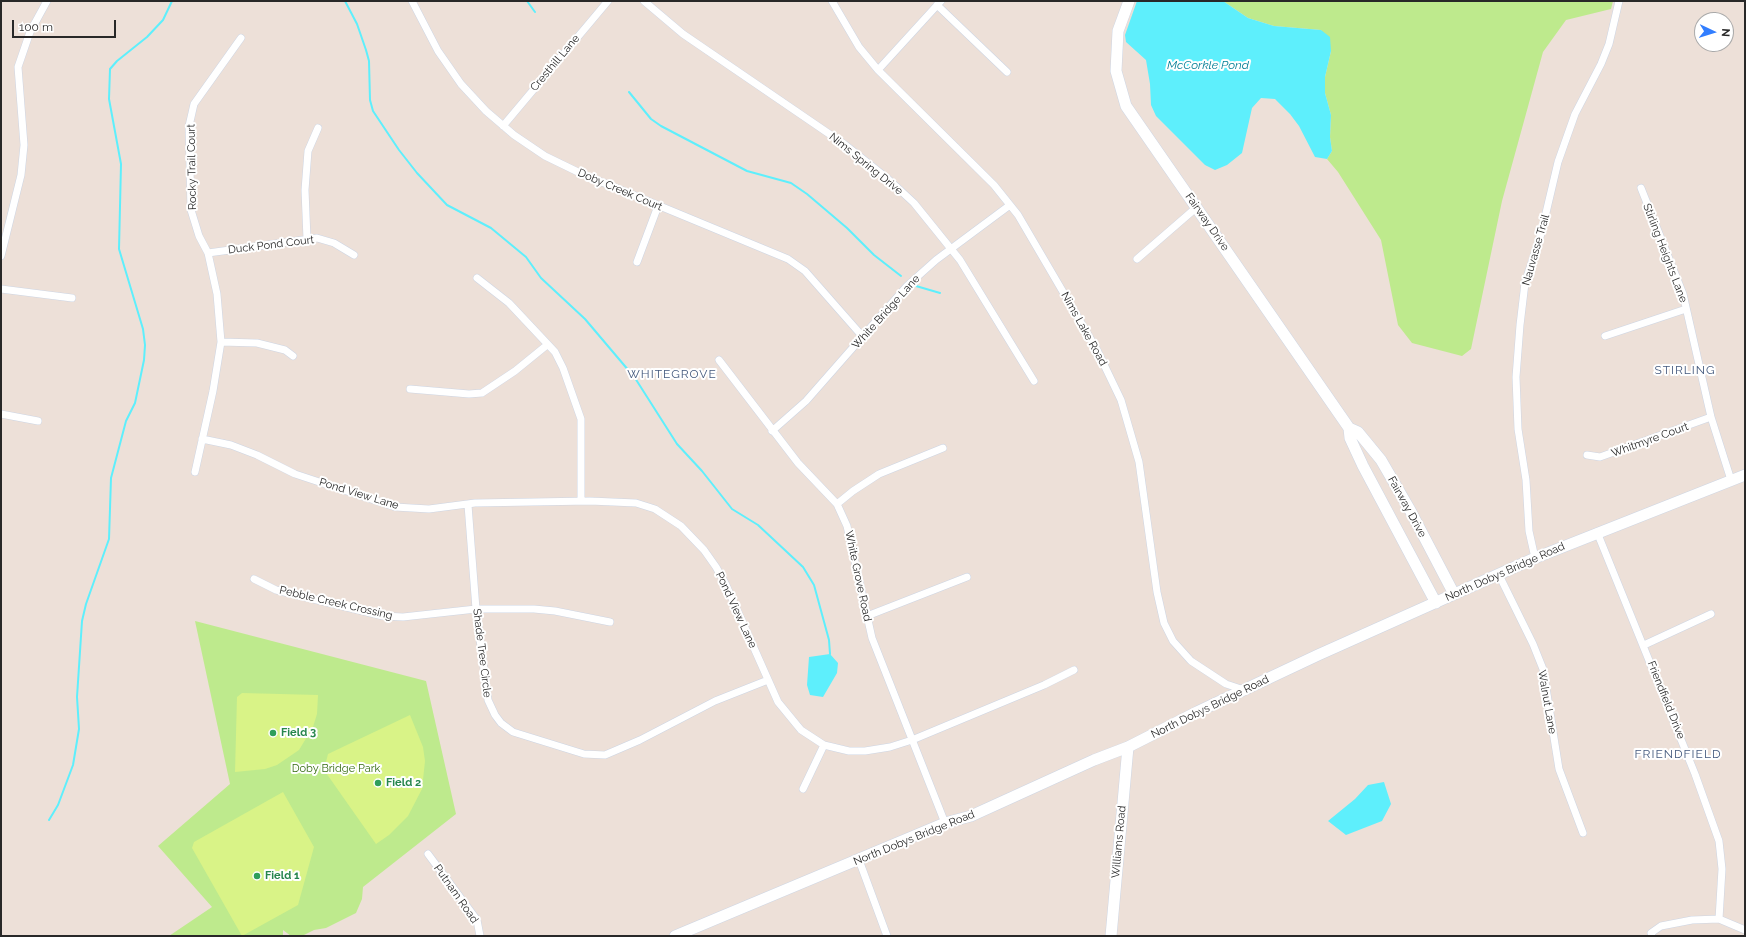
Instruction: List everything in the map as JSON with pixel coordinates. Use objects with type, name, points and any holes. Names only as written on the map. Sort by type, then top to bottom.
[{"type":"street","points":[[1,256],[22,167],[24,145],[18,67],[30,32],[48,1]]},
{"type":"street","name":"Doby Creek Court","points":[[412,1],[438,51],[461,84],[502,126],[545,156],[580,173],[788,259],[804,271],[863,337]]},
{"type":"street","name":"Cresthill Lane","points":[[502,126],[608,1]]},
{"type":"street","name":"Nims Spring Drive","points":[[644,1],[683,34],[844,144],[888,179],[914,203],[940,234],[975,284],[1034,381]]},
{"type":"street","name":"Nims Lake Road","points":[[832,1],[858,46],[878,70],[975,166],[1018,215],[1096,350],[1121,400],[1139,462],[1157,592],[1164,623],[1173,641],[1191,661],[1226,684],[1244,690]]},
{"type":"street","name":"Fairway Drive","points":[[1129,1],[1118,31],[1116,71],[1126,106],[1349,428],[1350,438],[1363,466],[1436,603]]},
{"type":"street","name":"Nauvasse Trail","points":[[1535,558],[1529,531],[1526,480],[1518,429],[1516,377],[1525,283],[1541,234],[1560,156],[1575,114],[1601,64],[1609,44],[1619,1]]},
{"type":"street","points":[[878,70],[939,3],[1007,72]]},
{"type":"street","name":"Rocky Trail Court","points":[[195,472],[213,391],[221,342],[217,294],[208,253],[199,236],[191,210],[189,126],[194,104],[241,38]]},
{"type":"street","points":[[307,239],[305,190],[308,151],[318,128]]},
{"type":"street","name":"Stirling Heights Lane","points":[[1641,188],[1683,294],[1711,417],[1731,480]]},
{"type":"street","name":"White Bridge Lane","points":[[772,431],[806,401],[907,286],[936,260],[1010,205]]},
{"type":"street","points":[[637,262],[658,206]]},
{"type":"street","points":[[1137,259],[1197,207]]},
{"type":"street","name":"Duck Pond Court","points":[[208,253],[317,238],[334,243],[354,255]]},
{"type":"street","points":[[477,278],[509,303],[555,352],[563,368],[581,419],[581,501]]},
{"type":"street","points":[[1,289],[72,298]]},
{"type":"street","points":[[1605,336],[1686,309]]},
{"type":"street","points":[[221,342],[257,343],[285,350],[293,356]]},
{"type":"street","points":[[410,389],[469,394],[482,393],[515,371],[547,345]]},
{"type":"street","name":"White Grove Road","points":[[719,360],[798,463],[837,504],[847,526],[872,638],[945,824]]},
{"type":"street","points":[[1,414],[38,421]]},
{"type":"street","name":"Whitmyre Court","points":[[1587,456],[1600,458],[1711,417]]},
{"type":"street","name":"Fairway Drive","points":[[1349,428],[1358,432],[1381,460],[1410,510],[1454,594]]},
{"type":"street","name":"Pond View Lane","points":[[202,439],[231,446],[257,455],[295,474],[395,507],[429,509],[468,505],[581,501],[636,503],[655,509],[681,526],[704,550],[726,585],[778,702],[792,721],[801,730],[824,745],[849,751],[865,751],[890,747],[912,740],[1044,685],[1074,670]]},
{"type":"street","points":[[837,504],[853,491],[880,474],[943,448]]},
{"type":"street","name":"North Dobys Bridge Road","points":[[675,936],[945,824],[971,816],[1094,760],[1128,747],[1318,655],[1535,558],[1597,532],[1745,475]]},
{"type":"street","name":"Shade Tree Circle","points":[[468,505],[476,609],[488,700],[495,715],[501,723],[513,732],[584,754],[598,756],[611,754],[715,701],[768,680]]},
{"type":"street","name":"Friendfield Drive","points":[[1597,532],[1695,774],[1719,841],[1722,869],[1719,919]]},
{"type":"street","name":"Walnut Lane","points":[[1499,575],[1533,644],[1543,668],[1559,769],[1583,833]]},
{"type":"street","points":[[867,616],[967,577]]},
{"type":"street","name":"Pebble Creek Crossing","points":[[254,579],[276,590],[383,616],[403,617],[476,609],[555,610],[610,622]]},
{"type":"street","points":[[1644,645],[1711,614]]},
{"type":"street","points":[[803,789],[824,745]]},
{"type":"street","name":"Williams Road","points":[[1111,936],[1128,747]]},
{"type":"street","name":"Putnam Road","points":[[428,854],[477,920],[480,936]]},
{"type":"street","points":[[859,860],[887,936]]},
{"type":"street","points":[[1652,936],[1651,933],[1662,926],[1692,920],[1719,919],[1745,930]]},
{"type":"green space","points":[[1223,1],[1613,1],[1611,9],[1566,20],[1543,52],[1502,201],[1471,349],[1462,356],[1412,343],[1398,325],[1381,240],[1338,172],[1327,159],[1332,151],[1330,137],[1331,115],[1325,93],[1325,77],[1331,51],[1321,30],[1274,26],[1248,18]]},
{"type":"green space","name":"Doby Bridge Park","points":[[195,621],[426,681],[456,814],[363,887],[362,899],[356,913],[326,928],[314,930],[302,936],[291,936],[283,930],[283,936],[169,936],[212,907],[158,846],[230,784]]},
{"type":"green space","name":"Field 3","points":[[242,693],[318,695],[317,714],[313,727],[299,750],[277,765],[265,769],[235,772],[237,697]]},
{"type":"green space","name":"Field 2","points":[[410,715],[423,747],[425,761],[422,789],[408,816],[389,835],[376,844],[324,770],[328,754]]},
{"type":"green space","name":"Field 1","points":[[283,792],[314,847],[298,905],[242,936],[192,848],[194,842]]},
{"type":"water","name":"McCorkle Pond","points":[[1137,1],[1223,1],[1248,18],[1274,26],[1321,30],[1330,37],[1331,51],[1325,77],[1325,93],[1331,115],[1330,137],[1332,151],[1327,159],[1315,157],[1299,126],[1290,114],[1275,99],[1261,98],[1252,108],[1242,153],[1227,165],[1215,170],[1205,165],[1156,116],[1151,105],[1150,84],[1146,60],[1126,42],[1125,35]]},
{"type":"water","points":[[830,654],[838,663],[837,673],[823,697],[810,695],[807,685],[809,657]]},
{"type":"water","points":[[1384,782],[1391,804],[1382,821],[1346,835],[1328,821],[1355,799],[1368,785]]},
{"type":"waterway","points":[[49,820],[58,805],[73,765],[79,729],[77,697],[82,621],[86,604],[109,539],[111,478],[126,421],[135,403],[144,360],[145,345],[143,329],[119,249],[121,164],[109,99],[110,69],[117,61],[147,37],[163,20],[172,1]]},
{"type":"waterway","points":[[345,1],[357,24],[369,61],[370,100],[373,111],[399,150],[417,173],[447,205],[491,228],[526,257],[541,278],[585,319],[635,378],[677,444],[702,471],[732,509],[758,525],[803,567],[814,585],[829,640],[830,654]]},
{"type":"waterway","points":[[527,1],[535,12]]},
{"type":"waterway","points":[[629,92],[651,119],[661,126],[747,171],[791,183],[807,194],[847,228],[874,255],[901,276]]},
{"type":"waterway","points":[[916,286],[940,293]]},
{"type":"place","name":"Field 3","points":[[273,733]]},
{"type":"place","name":"Field 2","points":[[378,783]]},
{"type":"place","name":"Field 1","points":[[257,876]]},
{"type":"district","name":"STIRLING","points":[[1685,370]]},
{"type":"district","name":"WHITEGROVE","points":[[672,374]]},
{"type":"district","name":"FRIENDFIELD","points":[[1678,754]]}]
